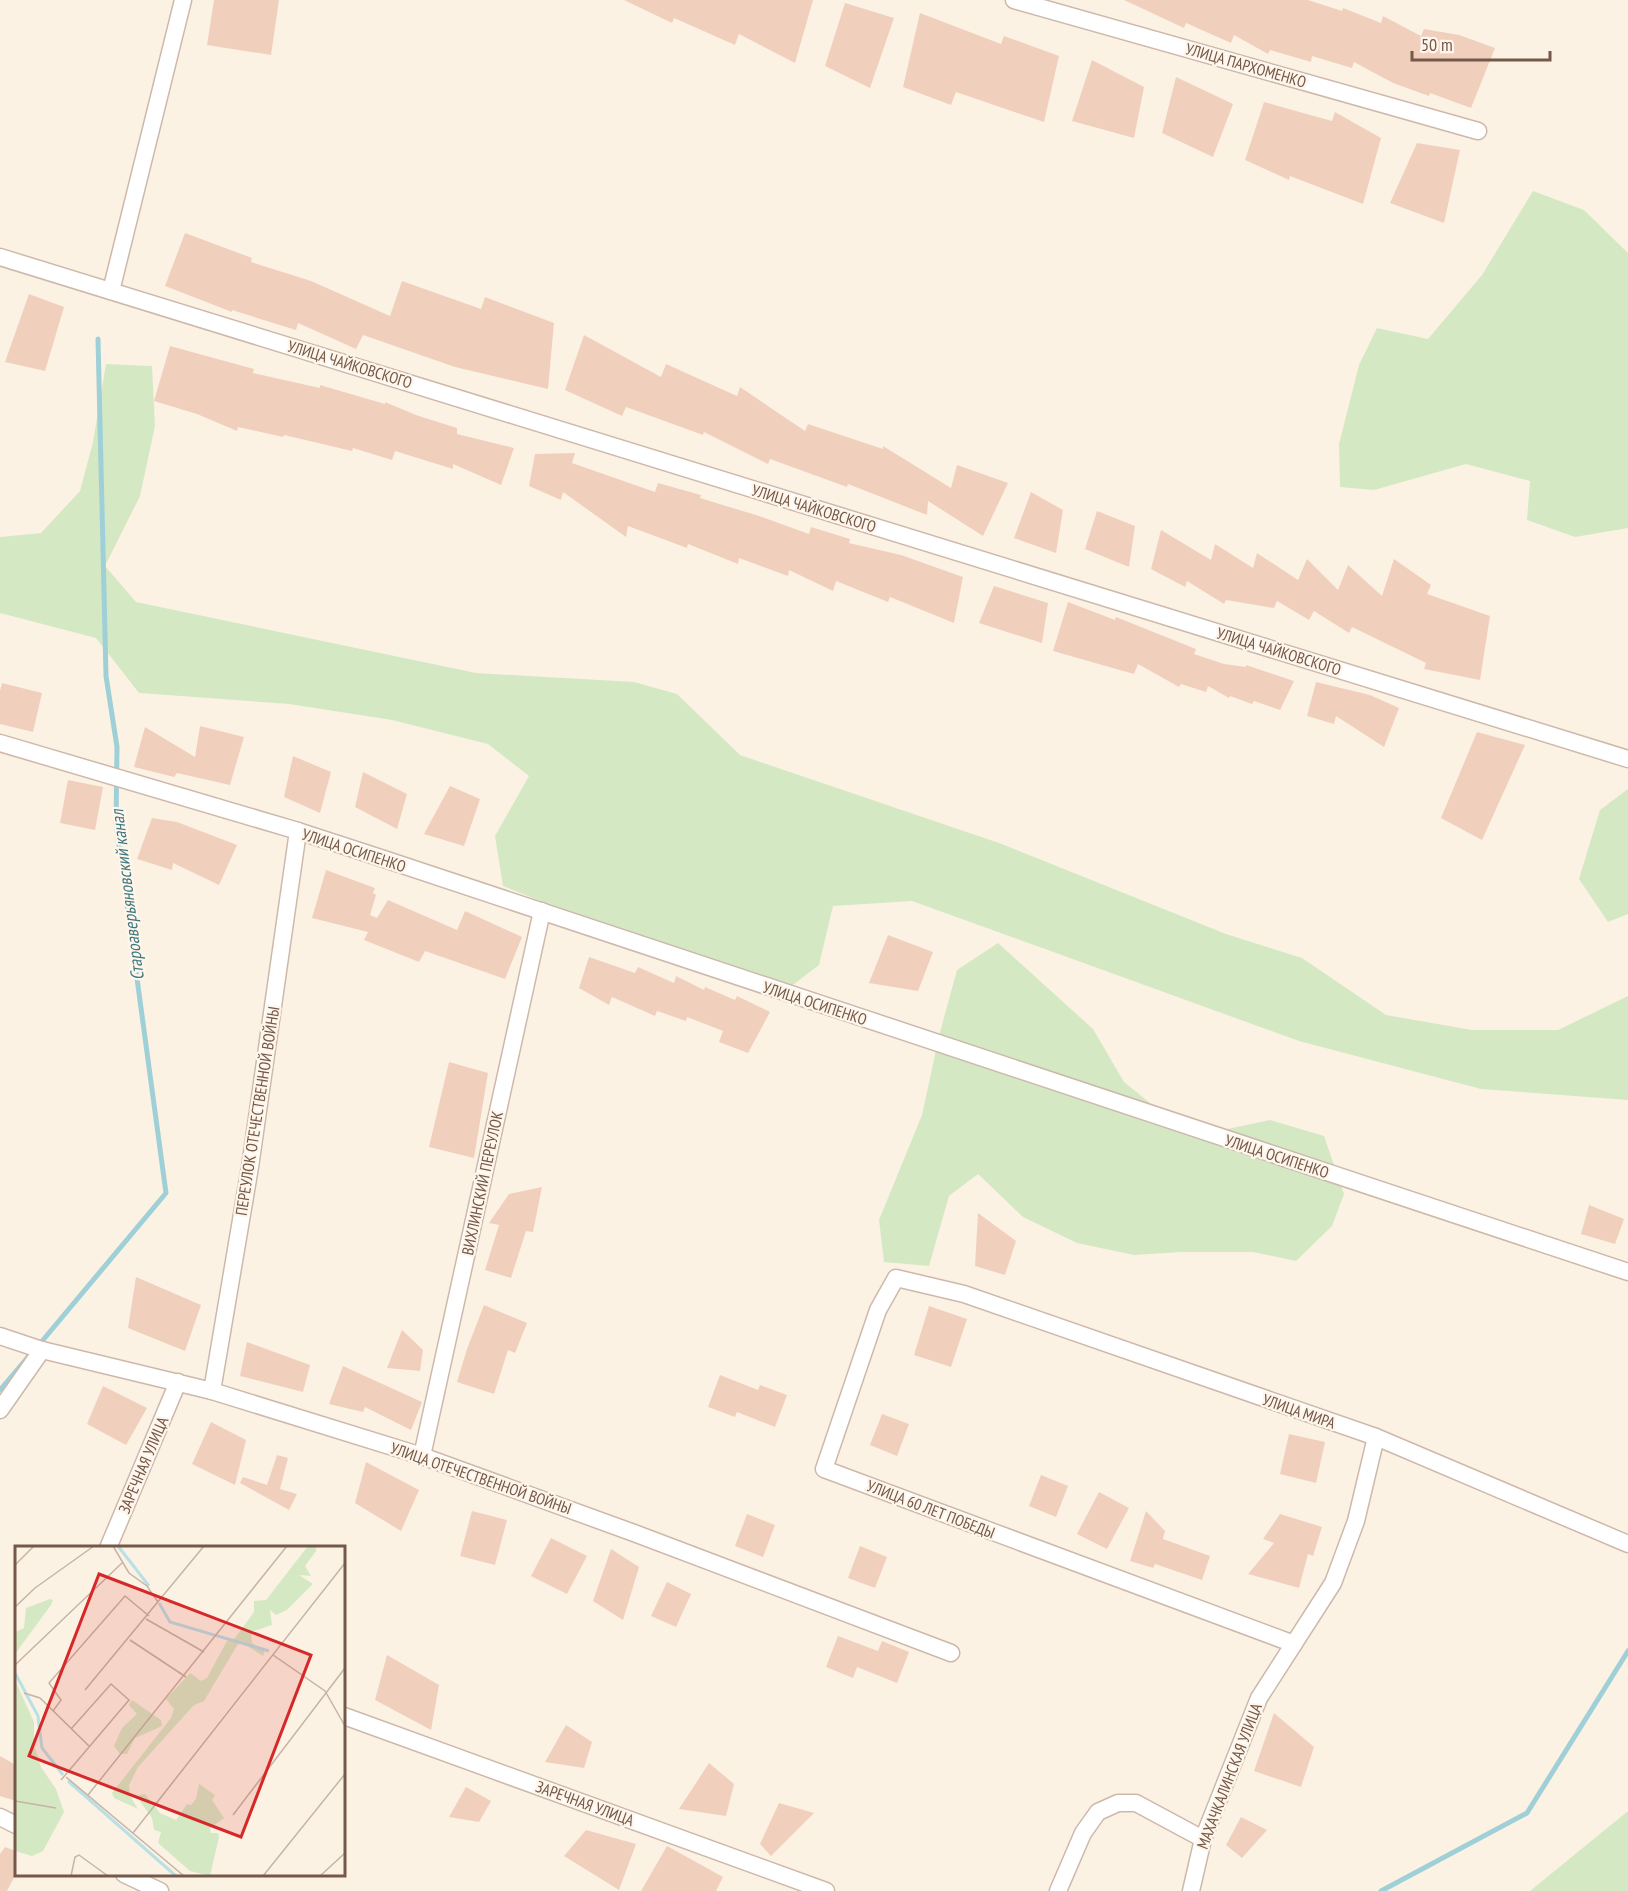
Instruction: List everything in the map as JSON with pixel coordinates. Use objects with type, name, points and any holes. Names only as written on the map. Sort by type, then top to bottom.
[{"type":"street","points":[[111,291],[183,0]]},
{"type":"street","name":"УЛИЦА ПАРХОМЕНКО","points":[[1014,0],[1478,131]]},
{"type":"street","name":"УЛИЦА ЧАЙКОВСКОГО","points":[[0,257],[1628,759]]},
{"type":"street","name":"УЛИЦА ОСИПЕНКО","points":[[0,743],[298,831],[1628,1272]]},
{"type":"street","name":"ПЕРЕУЛОК ОТЕЧЕСТВЕННОЙ ВОЙНЫ","points":[[212,1391],[250,1167],[298,831]]},
{"type":"street","name":"ВИХЛИНСКИЙ ПЕРЕУЛОК","points":[[422,1456],[542,911]]},
{"type":"street","name":"УЛИЦА 60 ЛЕТ ПОБЕДЫ","points":[[964,1294],[896,1278],[878,1310],[824,1469],[1294,1644]]},
{"type":"street","name":"УЛИЦА МИРА","points":[[964,1294],[1376,1437],[1628,1544]]},
{"type":"street","name":"УЛИЦА ОТЕЧЕСТВЕННОЙ ВОЙНЫ","points":[[0,1336],[42,1350],[212,1391],[422,1456],[634,1533],[951,1653]]},
{"type":"street","points":[[0,1410],[42,1350]]},
{"type":"street","name":"ЗАРЕЧНАЯ УЛИЦА","points":[[109,1546],[178,1382]]},
{"type":"street","name":"МАХАЧКАЛИНСКАЯ УЛИЦА","points":[[1191,1891],[1203,1839],[1258,1698],[1334,1582],[1356,1521],[1376,1437]]},
{"type":"street","name":"ЗАРЕЧНАЯ УЛИЦА","points":[[345,1716],[826,1891]]},
{"type":"street","points":[[1058,1891],[1083,1833],[1098,1812],[1118,1803],[1136,1803],[1203,1839]]},
{"type":"street","points":[[0,1817],[15,1824]]},
{"type":"street","points":[[126,1876],[160,1891]]},
{"type":"green space","points":[[1533,191],[1584,210],[1628,253],[1628,528],[1575,537],[1527,520],[1530,481],[1466,464],[1374,490],[1340,487],[1339,444],[1359,365],[1377,328],[1428,339],[1482,275]]},
{"type":"green space","points":[[106,364],[152,366],[155,426],[140,496],[105,566],[136,602],[476,673],[634,682],[677,694],[740,755],[999,843],[1226,934],[1302,958],[1386,1015],[1472,1030],[1558,1030],[1628,996],[1628,1100],[1481,1089],[1299,1041],[912,901],[833,906],[819,965],[777,997],[503,886],[495,836],[529,776],[488,744],[392,720],[289,704],[139,693],[96,638],[0,613],[0,537],[41,533],[80,491],[93,442]]},
{"type":"green space","points":[[1628,789],[1628,914],[1608,922],[1579,879],[1600,810]]},
{"type":"green space","points":[[998,943],[1093,1029],[1124,1082],[1171,1120],[1218,1131],[1270,1120],[1324,1136],[1344,1194],[1332,1226],[1296,1261],[1253,1252],[1181,1252],[1134,1255],[1077,1243],[1023,1217],[978,1174],[949,1196],[929,1266],[884,1262],[879,1220],[922,1115],[939,1036],[957,970]]},
{"type":"green space","points":[[1628,1811],[1628,1891],[1530,1891]]},
{"type":"building","points":[[214,0],[279,0],[271,55],[207,45]]},
{"type":"building","points":[[624,0],[813,0],[795,63],[739,34],[735,45],[674,18],[672,23]]},
{"type":"building","points":[[1124,0],[1308,0],[1342,11],[1343,8],[1381,23],[1383,16],[1421,36],[1424,29],[1459,35],[1495,48],[1471,108],[1393,83],[1354,62],[1352,68],[1312,56],[1311,62],[1270,50],[1268,54],[1234,35],[1231,43],[1186,23],[1184,28]]},
{"type":"building","points":[[845,3],[894,18],[870,88],[825,66]]},
{"type":"building","points":[[920,13],[1001,44],[1004,36],[1059,56],[1044,122],[956,92],[951,105],[903,87]]},
{"type":"building","points":[[1092,60],[1144,87],[1134,138],[1072,121]]},
{"type":"building","points":[[1176,77],[1233,104],[1213,157],[1162,133]]},
{"type":"building","points":[[1264,102],[1332,121],[1335,112],[1381,138],[1363,204],[1290,176],[1289,180],[1245,160]]},
{"type":"building","points":[[1417,143],[1460,150],[1444,223],[1390,203]]},
{"type":"building","points":[[185,233],[252,258],[251,262],[311,281],[390,316],[402,281],[481,309],[485,297],[554,323],[548,389],[455,367],[363,335],[356,349],[298,323],[296,330],[232,310],[232,312],[165,286]]},
{"type":"building","points":[[29,294],[64,307],[45,371],[5,362]]},
{"type":"building","points":[[584,335],[661,377],[666,364],[737,396],[740,387],[805,431],[808,424],[883,449],[883,446],[951,488],[957,465],[1008,483],[983,536],[928,501],[927,515],[848,484],[847,487],[770,459],[768,464],[704,432],[703,435],[626,407],[622,416],[565,390]]},
{"type":"building","points":[[170,346],[254,369],[253,373],[320,388],[320,385],[385,404],[385,402],[457,428],[457,434],[514,448],[501,485],[453,464],[453,469],[395,451],[392,460],[353,448],[352,451],[284,435],[283,437],[238,427],[237,431],[197,414],[154,401]]},
{"type":"building","points":[[575,453],[572,463],[655,492],[658,483],[701,495],[700,498],[809,534],[811,527],[850,539],[849,543],[901,555],[963,577],[954,623],[890,597],[888,602],[836,581],[833,591],[789,570],[788,576],[739,558],[738,564],[688,544],[687,548],[628,526],[626,537],[563,492],[561,500],[529,486],[535,454]]},
{"type":"building","points":[[1031,492],[1063,510],[1056,553],[1014,538]]},
{"type":"building","points":[[1097,511],[1135,526],[1129,567],[1085,549]]},
{"type":"building","points":[[1161,530],[1211,560],[1215,544],[1253,568],[1257,553],[1298,580],[1307,559],[1338,590],[1348,565],[1382,596],[1394,559],[1431,585],[1427,594],[1490,616],[1480,680],[1424,669],[1426,663],[1352,627],[1349,633],[1314,611],[1309,620],[1277,601],[1274,608],[1226,600],[1224,604],[1187,581],[1185,587],[1151,569]]},
{"type":"building","points":[[994,586],[1048,603],[1042,643],[979,623]]},
{"type":"building","points":[[1068,602],[1115,620],[1116,617],[1196,649],[1194,654],[1224,664],[1246,667],[1246,665],[1294,681],[1280,710],[1254,701],[1252,704],[1230,696],[1229,698],[1208,686],[1206,692],[1181,684],[1179,687],[1138,664],[1134,674],[1053,651]]},
{"type":"building","points":[[1316,682],[1370,695],[1399,708],[1384,747],[1336,716],[1334,724],[1307,716]]},
{"type":"building","points":[[2,683],[42,693],[33,732],[0,724]]},
{"type":"building","points":[[200,726],[244,737],[230,785],[177,773],[174,777],[134,767],[145,727],[195,757]]},
{"type":"building","points":[[1477,732],[1525,745],[1482,840],[1441,818]]},
{"type":"building","points":[[293,756],[331,772],[320,813],[284,797]]},
{"type":"building","points":[[363,772],[407,794],[397,829],[355,807]]},
{"type":"building","points":[[68,780],[103,787],[95,830],[60,823]]},
{"type":"building","points":[[450,786],[480,799],[464,846],[424,834]]},
{"type":"building","points":[[152,818],[177,822],[237,845],[219,885],[173,863],[172,870],[137,859]]},
{"type":"building","points":[[326,870],[375,888],[373,893],[376,895],[370,915],[377,918],[388,900],[457,930],[465,911],[522,937],[505,979],[425,951],[419,962],[364,940],[368,932],[312,918]]},
{"type":"building","points":[[888,935],[933,952],[918,991],[869,983]]},
{"type":"building","points":[[589,957],[635,973],[638,967],[674,983],[676,976],[704,990],[705,987],[735,1000],[737,996],[770,1012],[748,1053],[719,1042],[723,1031],[687,1017],[686,1021],[657,1011],[655,1016],[612,997],[609,1005],[579,988]]},
{"type":"building","points":[[449,1062],[488,1073],[474,1158],[429,1147]]},
{"type":"building","points":[[542,1187],[533,1232],[526,1231],[511,1278],[485,1270],[499,1225],[489,1223],[509,1194]]},
{"type":"building","points":[[1589,1205],[1624,1219],[1615,1244],[1581,1234]]},
{"type":"building","points":[[978,1213],[1016,1241],[1005,1275],[975,1266]]},
{"type":"building","points":[[136,1277],[201,1305],[185,1351],[128,1328]]},
{"type":"building","points":[[484,1305],[527,1323],[515,1353],[508,1350],[494,1394],[457,1382]]},
{"type":"building","points":[[929,1306],[967,1319],[951,1367],[914,1355]]},
{"type":"building","points":[[402,1330],[423,1350],[420,1371],[387,1368]]},
{"type":"building","points":[[247,1342],[310,1365],[303,1392],[240,1376]]},
{"type":"building","points":[[343,1366],[422,1402],[411,1430],[365,1407],[363,1412],[329,1404]]},
{"type":"building","points":[[720,1375],[758,1390],[760,1385],[787,1395],[775,1427],[737,1412],[735,1417],[708,1407]]},
{"type":"building","points":[[103,1386],[147,1408],[126,1445],[87,1424]]},
{"type":"building","points":[[882,1414],[909,1424],[897,1456],[870,1445]]},
{"type":"building","points":[[211,1422],[246,1440],[235,1485],[192,1464]]},
{"type":"building","points":[[1289,1434],[1325,1442],[1316,1483],[1280,1474]]},
{"type":"building","points":[[277,1455],[288,1458],[280,1489],[297,1494],[289,1510],[240,1483],[243,1477],[267,1485]]},
{"type":"building","points":[[366,1462],[419,1490],[401,1531],[355,1503]]},
{"type":"building","points":[[1041,1475],[1068,1486],[1056,1517],[1029,1506]]},
{"type":"building","points":[[1099,1492],[1129,1508],[1107,1549],[1077,1534]]},
{"type":"building","points":[[472,1511],[507,1520],[495,1565],[460,1556]]},
{"type":"building","points":[[1146,1511],[1165,1531],[1163,1539],[1210,1556],[1202,1580],[1155,1564],[1153,1568],[1130,1561]]},
{"type":"building","points":[[747,1514],[775,1525],[763,1557],[735,1546]]},
{"type":"building","points":[[1280,1514],[1322,1527],[1313,1556],[1308,1554],[1299,1588],[1248,1574],[1274,1543],[1263,1539]]},
{"type":"building","points":[[551,1538],[587,1556],[567,1594],[531,1576]]},
{"type":"building","points":[[860,1546],[887,1557],[875,1588],[848,1578]]},
{"type":"building","points":[[611,1549],[639,1567],[623,1620],[593,1601]]},
{"type":"building","points":[[667,1582],[691,1594],[676,1627],[651,1616]]},
{"type":"building","points":[[838,1636],[878,1651],[882,1641],[909,1652],[897,1683],[857,1667],[853,1678],[826,1667]]},
{"type":"building","points":[[387,1655],[439,1685],[431,1730],[375,1700]]},
{"type":"building","points":[[1274,1713],[1314,1747],[1301,1787],[1254,1771]]},
{"type":"building","points":[[566,1725],[592,1742],[584,1768],[545,1762]]},
{"type":"building","points":[[0,1756],[15,1764],[15,1801],[0,1796]]},
{"type":"building","points":[[709,1763],[734,1784],[726,1816],[679,1809]]},
{"type":"building","points":[[466,1787],[491,1801],[479,1822],[449,1817]]},
{"type":"building","points":[[779,1803],[814,1813],[771,1856],[760,1844]]},
{"type":"building","points":[[1241,1817],[1267,1830],[1242,1858],[1226,1845]]},
{"type":"building","points":[[586,1830],[636,1844],[619,1890],[564,1856]]},
{"type":"building","points":[[667,1846],[723,1877],[716,1891],[641,1891]]},
{"type":"building","points":[[5,1847],[15,1851],[15,1876],[7,1891],[0,1891],[0,1854]]},
{"type":"waterway","name":"Староаверьяновский канал","points":[[38,1346],[166,1193],[116,823],[117,747],[106,676],[98,339]]},
{"type":"waterway","name":"Староаверьяновский канал","points":[[0,1390],[28,1357]]},
{"type":"waterway","points":[[1381,1891],[1527,1813],[1628,1651]]}]
